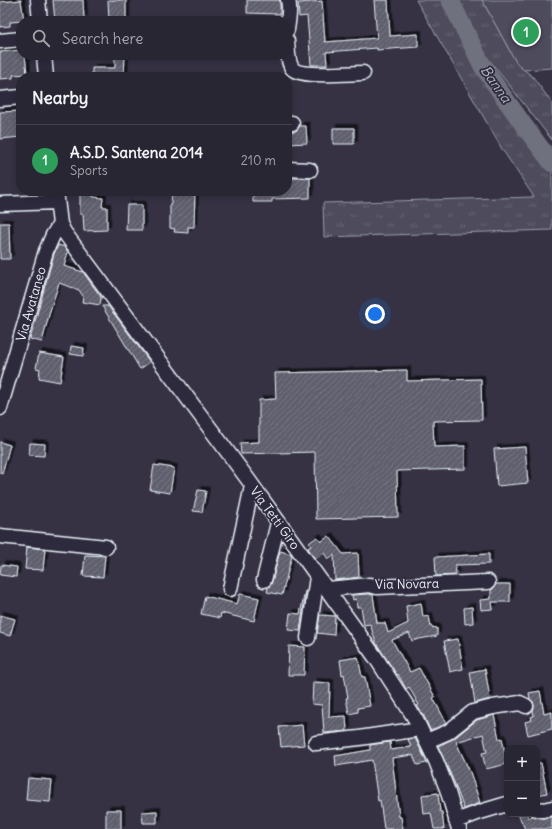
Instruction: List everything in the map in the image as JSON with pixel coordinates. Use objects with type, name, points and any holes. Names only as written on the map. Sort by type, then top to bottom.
[{"type":"street","points":[[38,0],[40,16]]},
{"type":"street","points":[[288,0],[290,4],[289,16]]},
{"type":"street","points":[[0,41],[16,39]]},
{"type":"street","points":[[44,60],[46,72]]},
{"type":"street","points":[[289,60],[293,70],[297,72],[312,74],[363,73]]},
{"type":"street","points":[[0,99],[16,98]]},
{"type":"street","points":[[292,170],[310,170]]},
{"type":"street","points":[[0,204],[57,197],[60,224]]},
{"type":"street","name":"Via Avataneo","points":[[0,408],[46,251],[60,224]]},
{"type":"street","name":"Via Tetti Giro","points":[[60,224],[64,232],[252,486],[376,658],[408,707],[436,761],[447,789],[458,825]]},
{"type":"street","points":[[230,589],[252,486]]},
{"type":"street","points":[[264,580],[278,523]]},
{"type":"street","points":[[0,536],[106,547]]},
{"type":"street","points":[[308,638],[317,576]]},
{"type":"street","name":"Via Novara","points":[[327,589],[370,584],[377,587],[488,582]]},
{"type":"street","points":[[316,743],[359,738],[423,735],[448,732],[478,710],[520,703],[526,706]]},
{"type":"street","points":[[458,825],[480,812],[504,805]]},
{"type":"street","points":[[540,809],[552,808]]},
{"type":"green space","points":[[416,0],[442,0],[494,94],[552,168],[552,230],[324,237],[323,203],[534,197],[502,149]]},
{"type":"green space","points":[[457,0],[482,0],[517,64],[533,77],[552,103],[552,140],[487,57]]},
{"type":"green space","points":[[482,0],[552,0],[552,68],[524,70],[517,64]]},
{"type":"building","points":[[21,0],[23,16],[16,16],[16,22],[10,22],[10,26],[0,27],[0,2]]},
{"type":"building","points":[[53,0],[83,0],[84,16],[55,16]]},
{"type":"building","points":[[108,0],[126,0],[126,16],[109,16]]},
{"type":"building","points":[[247,0],[280,0],[280,14],[247,13]]},
{"type":"building","points":[[374,0],[388,0],[390,36],[418,34],[418,47],[377,50],[377,48],[326,52],[327,65],[311,65],[307,16],[299,17],[298,3],[322,1],[325,42],[377,38]]},
{"type":"building","points":[[16,50],[16,60],[26,60],[27,72],[16,72],[16,75],[13,75],[13,78],[0,79],[0,52]]},
{"type":"building","points":[[115,60],[125,60],[124,72],[92,72],[92,68],[115,68]]},
{"type":"building","points":[[16,111],[16,137],[0,139],[0,112]]},
{"type":"building","points":[[300,126],[306,126],[307,143],[292,144],[292,131],[296,131]]},
{"type":"building","points":[[333,128],[354,128],[354,144],[333,144]]},
{"type":"building","points":[[292,178],[310,178],[310,198],[272,199],[272,202],[253,202],[253,196],[292,196]]},
{"type":"building","points":[[80,196],[103,198],[102,207],[107,207],[107,230],[84,231],[83,214],[80,214]]},
{"type":"building","points":[[172,196],[195,196],[194,227],[188,227],[188,233],[174,232],[175,229],[170,228]]},
{"type":"building","points":[[127,205],[142,205],[142,230],[126,230]]},
{"type":"building","points":[[0,223],[9,223],[10,259],[0,259]]},
{"type":"building","points":[[58,245],[65,247],[68,252],[64,266],[83,272],[101,297],[100,305],[82,302],[83,296],[79,290],[59,283],[42,342],[30,339],[54,254]]},
{"type":"building","points":[[102,306],[108,306],[150,362],[140,369]]},
{"type":"building","points":[[71,346],[84,348],[83,356],[70,354]]},
{"type":"building","points":[[39,353],[64,357],[60,382],[39,378],[40,369],[36,368]]},
{"type":"building","points":[[407,370],[407,381],[481,379],[482,420],[433,421],[434,447],[465,446],[465,469],[397,471],[398,517],[316,519],[315,452],[241,454],[240,443],[259,442],[259,400],[276,399],[275,373]]},
{"type":"building","points":[[0,442],[10,445],[2,474],[0,473]]},
{"type":"building","points":[[30,443],[45,444],[44,456],[29,455]]},
{"type":"building","points":[[525,447],[528,483],[497,486],[494,449]]},
{"type":"building","points":[[154,465],[174,468],[170,493],[150,490]]},
{"type":"building","points":[[198,490],[206,491],[202,512],[193,511]]},
{"type":"building","points":[[329,536],[343,554],[358,553],[359,577],[335,580],[334,555],[328,559],[324,553],[315,559],[308,548],[311,546],[309,543],[317,537],[321,542]]},
{"type":"building","points":[[27,547],[45,549],[43,570],[25,569]]},
{"type":"building","points":[[280,551],[292,555],[282,595],[267,592],[268,587],[272,582]]},
{"type":"building","points":[[489,554],[489,564],[455,565],[456,575],[436,576],[435,557]]},
{"type":"building","points":[[85,555],[105,556],[103,577],[83,576]]},
{"type":"building","points":[[1,565],[17,567],[16,577],[0,575]]},
{"type":"building","points":[[496,584],[510,584],[510,602],[492,602],[493,609],[481,610],[480,600],[491,599],[491,590]]},
{"type":"building","points":[[305,591],[300,631],[288,630],[290,613],[300,614]]},
{"type":"building","points":[[240,594],[259,598],[254,621],[221,613],[220,618],[201,614],[205,596],[237,604]]},
{"type":"building","points":[[352,595],[373,595],[377,623],[385,623],[388,633],[408,623],[406,606],[421,603],[423,617],[429,616],[431,627],[437,628],[437,636],[412,641],[409,633],[392,640],[410,672],[419,668],[435,697],[433,698],[446,722],[444,725],[430,730],[409,687],[406,689],[398,674],[397,675],[376,643],[370,624],[364,625],[361,607],[357,607],[356,599],[353,600]]},
{"type":"building","points":[[472,607],[473,623],[465,624],[464,608]]},
{"type":"building","points":[[0,615],[15,619],[10,636],[0,633]]},
{"type":"building","points":[[320,615],[335,616],[334,635],[317,633]]},
{"type":"building","points":[[458,639],[463,669],[450,672],[444,641]]},
{"type":"building","points":[[289,646],[305,647],[304,675],[288,675]]},
{"type":"building","points":[[358,657],[362,677],[365,677],[370,706],[358,708],[358,712],[349,714],[344,674],[342,675],[340,660]]},
{"type":"building","points":[[485,669],[490,699],[475,703],[470,672]]},
{"type":"building","points":[[313,682],[330,683],[329,717],[346,716],[347,731],[324,733],[322,705],[312,704]]},
{"type":"building","points":[[540,691],[544,714],[552,712],[552,729],[528,735],[525,722],[532,720],[531,717],[534,716],[534,706],[530,699],[529,693]]},
{"type":"building","points":[[494,715],[499,739],[502,738],[504,748],[504,765],[486,769],[482,753],[487,752],[483,734],[456,742],[470,772],[480,803],[464,809],[438,746],[453,739],[477,720]]},
{"type":"building","points":[[302,725],[304,745],[281,747],[279,727]]},
{"type":"building","points":[[415,738],[427,763],[417,765],[413,755],[392,758],[399,817],[401,817],[403,829],[384,829],[372,760],[336,766],[335,756],[370,750],[370,745],[390,742],[391,750],[411,747],[408,739]]},
{"type":"building","points":[[540,763],[541,763],[547,793],[540,794]]},
{"type":"building","points":[[28,778],[52,780],[50,802],[26,800]]},
{"type":"building","points":[[438,793],[444,829],[434,829],[431,813],[424,814],[422,795]]},
{"type":"building","points":[[106,810],[121,810],[121,829],[106,829]]},
{"type":"building","points":[[157,811],[157,823],[143,823],[142,812]]},
{"type":"building","points":[[519,817],[552,817],[552,829],[525,829]]},
{"type":"waterway","name":"Banna","points":[[450,0],[483,67],[552,163]]},
{"type":"place","name":"A.S.D. Santena 2014","points":[[526,32]]}]
